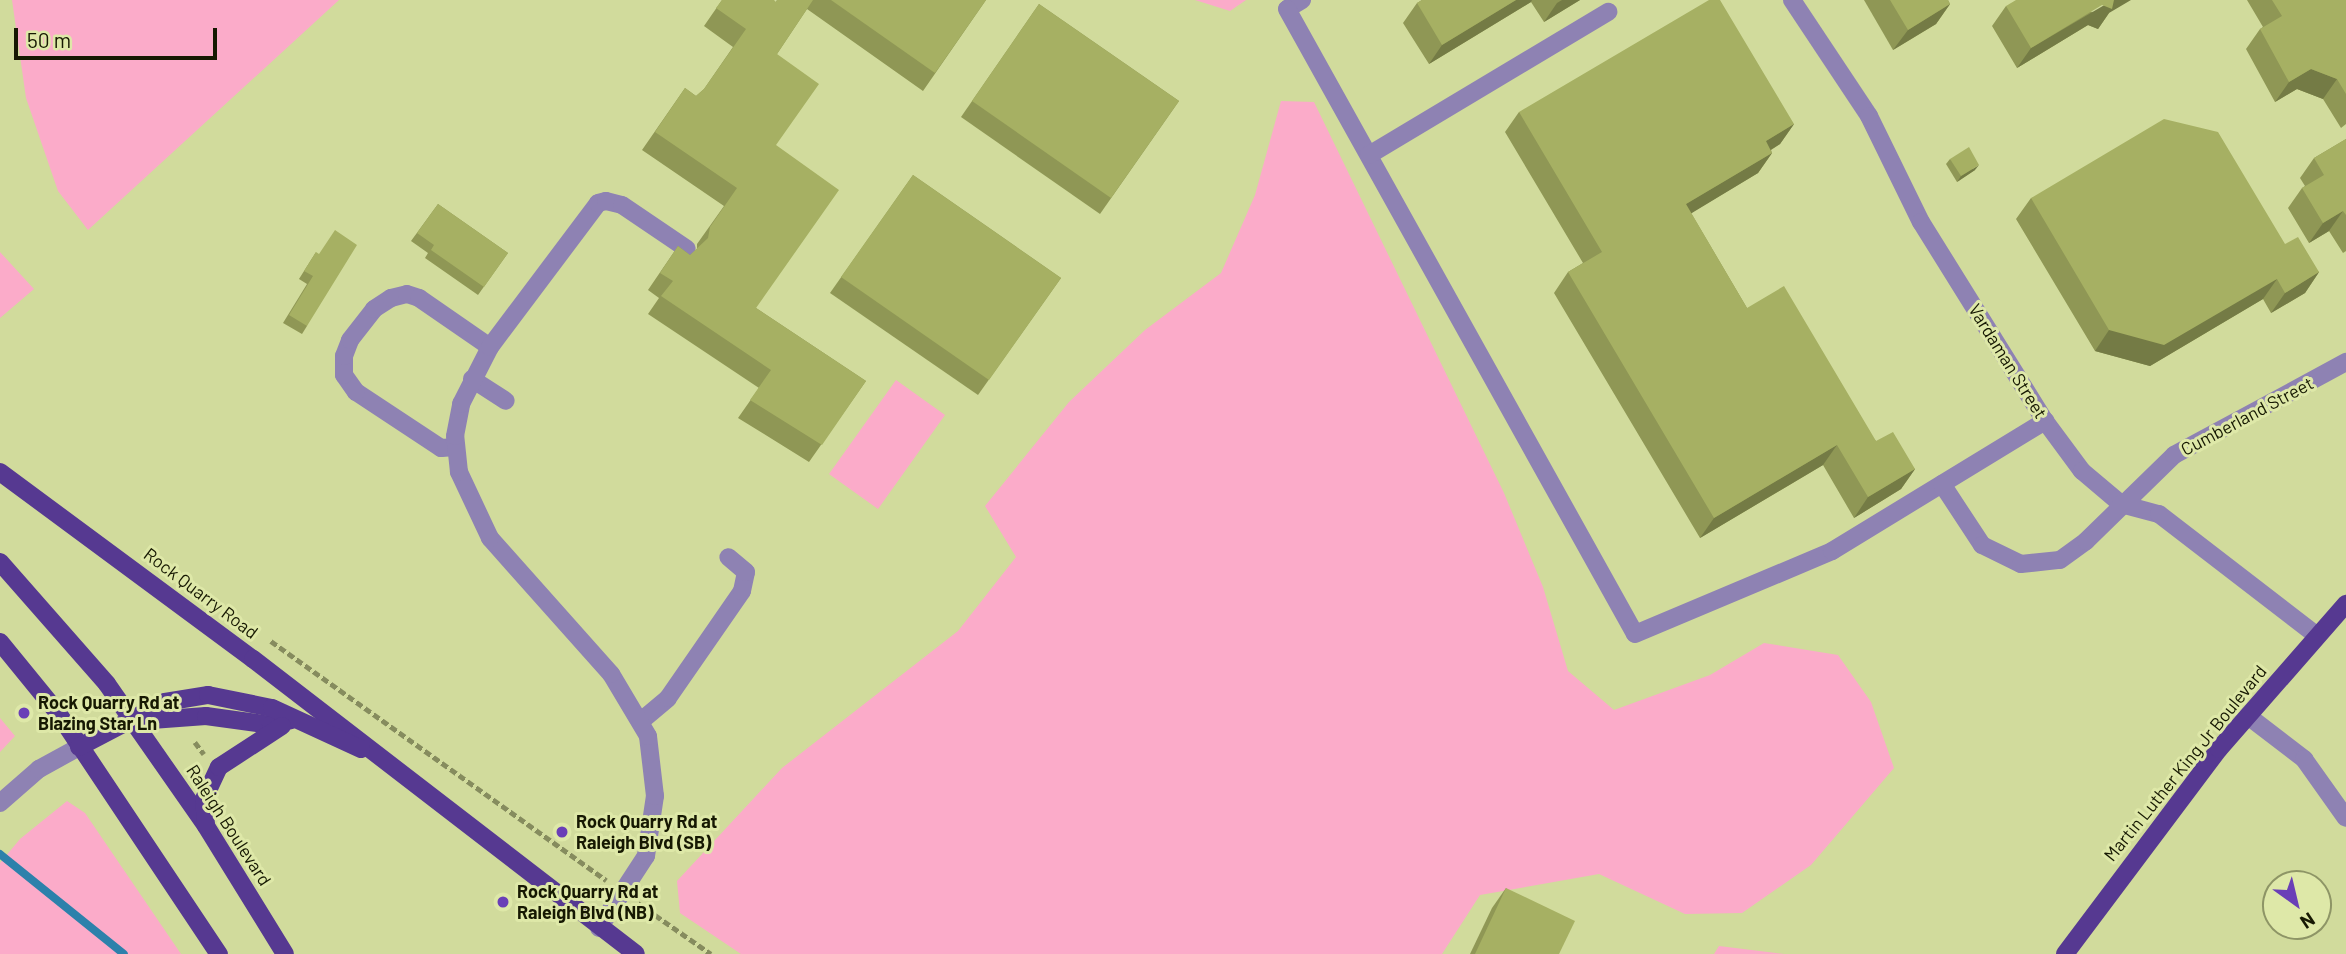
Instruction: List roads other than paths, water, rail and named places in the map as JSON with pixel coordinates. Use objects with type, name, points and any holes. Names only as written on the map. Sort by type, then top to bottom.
[{"type":"main road","name":"Rock Quarry Road","points":[[0,472],[636,954]]},
{"type":"main road","points":[[0,562],[135,722]]},
{"type":"main road","name":"Martin Luther King Jr Boulevard","points":[[2065,954],[2248,716],[2316,635],[2346,604]]},
{"type":"main road","points":[[0,642],[50,701],[219,954]]},
{"type":"main road","name":"Rock Quarry Road","points":[[79,747],[135,722],[206,716],[271,725],[291,720],[372,753]]},
{"type":"main road","points":[[206,826],[204,799],[219,767],[291,720]]},
{"type":"main road","name":"Raleigh Boulevard","points":[[135,722],[206,826],[285,954]]},
{"type":"street","points":[[1302,0],[1287,9],[1635,634],[1832,551],[2045,421]]},
{"type":"street","name":"Vardaman Street","points":[[1792,0],[1869,116],[1921,222],[2045,421],[2082,471],[2121,504],[2159,514],[2316,635]]},
{"type":"street","points":[[1368,155],[1608,12]]},
{"type":"street","points":[[599,928],[625,893],[646,856],[653,826],[654,764],[641,721],[611,674],[490,538],[459,472],[456,447],[461,404],[490,347],[598,204],[606,201],[622,205],[687,249]]},
{"type":"street","points":[[456,447],[441,448],[356,392],[344,375],[344,356],[350,340],[374,309],[391,298],[407,294],[419,298],[490,347]]},
{"type":"street","name":"Cumberland Street","points":[[1942,484],[1982,545],[2021,564],[2060,560],[2086,541],[2174,455],[2346,362]]},
{"type":"street","points":[[472,379],[506,401]]},
{"type":"street","points":[[641,721],[668,698],[742,590],[746,572],[728,557]]},
{"type":"street","points":[[2248,716],[2304,759],[2346,818]]},
{"type":"street","points":[[0,803],[39,769],[79,747]]},
{"type":"waterway","points":[[0,854],[124,954]]},
{"type":"place","name":"Rock Quarry Rd at Blazing Star Ln","points":[[24,713]]},
{"type":"place","name":"Rock Quarry Rd at Raleigh Blvd (SB)","points":[[562,832]]},
{"type":"place","name":"Rock Quarry Rd at Raleigh Blvd (NB)","points":[[503,902]]}]
